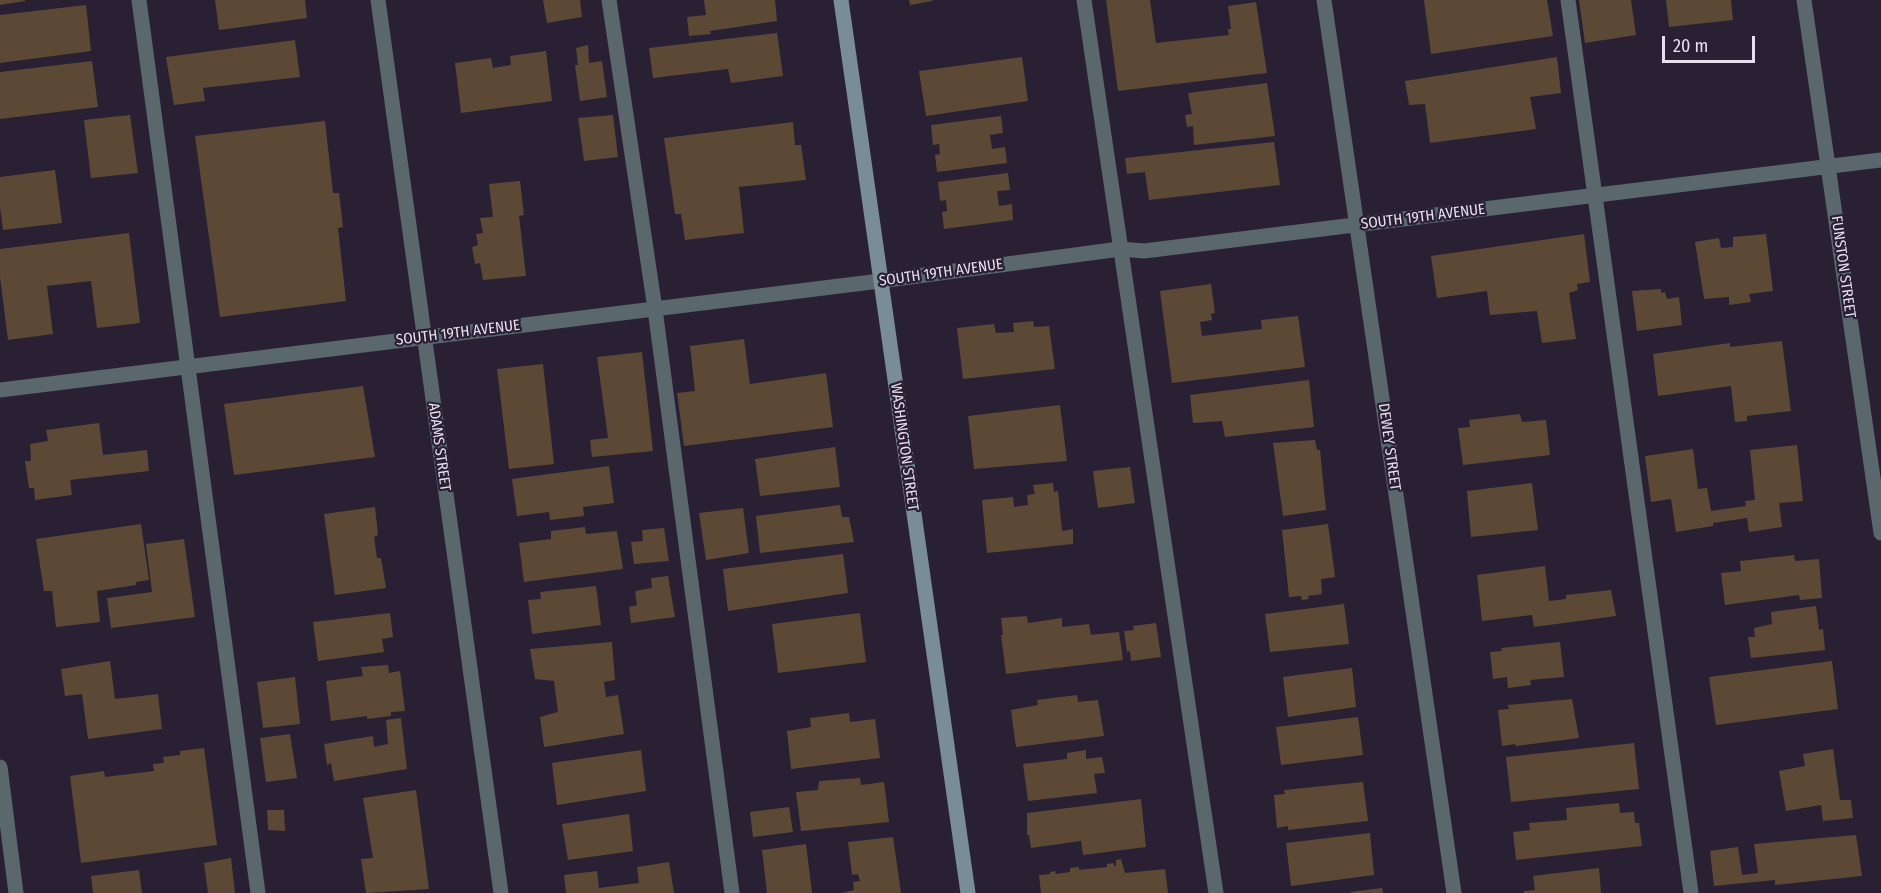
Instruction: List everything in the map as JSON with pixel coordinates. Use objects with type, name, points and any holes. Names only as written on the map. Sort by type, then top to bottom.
[{"type":"street","points":[[140,0],[258,893]]},
{"type":"street","name":"ADAMS STREET","points":[[378,0],[501,893]]},
{"type":"street","points":[[609,0],[655,309],[732,893]]},
{"type":"street","name":"WASHINGTON STREET","points":[[841,0],[968,893]]},
{"type":"street","points":[[1084,0],[1216,893]]},
{"type":"street","name":"DEWEY STREET","points":[[1324,0],[1454,893]]},
{"type":"street","points":[[1568,0],[1691,893]]},
{"type":"street","name":"FUNSTON STREET","points":[[1804,0],[1881,533]]},
{"type":"street","name":"SOUTH 19TH AVENUE","points":[[0,390],[1120,249],[1144,251],[1881,160]]},
{"type":"street","points":[[0,767],[16,893]]},
{"type":"building","points":[[0,0],[25,0],[25,1],[0,5]]},
{"type":"building","points":[[215,0],[305,0],[307,18],[219,30]]},
{"type":"building","points":[[543,0],[580,0],[582,17],[547,23]]},
{"type":"building","points":[[704,0],[775,0],[777,21],[689,36],[687,17],[706,15]]},
{"type":"building","points":[[909,0],[932,0],[932,1],[910,5]]},
{"type":"building","points":[[1106,0],[1150,0],[1156,43],[1229,35],[1228,29],[1231,29],[1228,6],[1256,2],[1267,73],[1118,91]]},
{"type":"building","points":[[1424,0],[1547,0],[1553,36],[1431,54]]},
{"type":"building","points":[[1579,0],[1631,0],[1636,35],[1585,43]]},
{"type":"building","points":[[1666,0],[1731,0],[1733,20],[1669,27]]},
{"type":"building","points":[[86,5],[91,51],[0,63],[0,15]]},
{"type":"building","points":[[777,33],[783,76],[731,83],[728,69],[653,78],[649,48]]},
{"type":"building","points":[[295,40],[300,77],[203,88],[205,101],[174,105],[166,57]]},
{"type":"building","points":[[588,45],[589,63],[602,61],[607,97],[580,101],[575,65],[578,65],[576,48]]},
{"type":"building","points":[[546,51],[552,101],[461,113],[455,63],[491,58],[493,68],[511,65],[510,56]]},
{"type":"building","points":[[1022,57],[1028,101],[926,116],[919,71]]},
{"type":"building","points":[[1557,57],[1561,93],[1530,97],[1536,129],[1430,143],[1425,104],[1409,105],[1405,81]]},
{"type":"building","points":[[92,61],[98,107],[0,119],[0,72]]},
{"type":"building","points":[[1267,83],[1275,136],[1194,145],[1193,126],[1187,127],[1185,115],[1192,114],[1188,93]]},
{"type":"building","points":[[130,115],[138,173],[91,178],[84,120]]},
{"type":"building","points":[[613,115],[618,157],[584,161],[578,118]]},
{"type":"building","points":[[1001,116],[1003,133],[990,135],[992,149],[1005,147],[1007,163],[937,172],[935,155],[940,154],[939,144],[933,145],[931,125]]},
{"type":"building","points":[[325,121],[333,193],[339,193],[343,227],[338,228],[346,301],[220,317],[195,136]]},
{"type":"building","points":[[793,122],[795,145],[801,145],[806,180],[739,187],[744,233],[685,240],[681,214],[675,214],[664,138]]},
{"type":"building","points":[[1274,142],[1280,185],[1149,200],[1145,172],[1127,174],[1125,158]]},
{"type":"building","points":[[55,170],[62,223],[3,230],[0,177]]},
{"type":"building","points":[[1008,173],[1010,190],[997,191],[999,206],[1012,204],[1013,220],[944,229],[942,212],[947,211],[946,200],[940,201],[938,182]]},
{"type":"building","points":[[520,181],[524,215],[519,216],[526,276],[483,280],[480,263],[475,264],[472,247],[478,245],[476,234],[483,233],[480,218],[493,217],[489,184]]},
{"type":"building","points":[[129,233],[140,323],[97,328],[91,281],[47,286],[53,334],[8,340],[0,277],[0,249]]},
{"type":"building","points":[[1584,234],[1590,282],[1577,284],[1578,290],[1569,293],[1576,339],[1542,343],[1537,311],[1490,315],[1487,291],[1437,298],[1431,256]]},
{"type":"building","points":[[1766,234],[1773,291],[1749,294],[1751,302],[1729,305],[1729,297],[1704,299],[1695,242],[1719,238],[1721,248],[1733,247],[1733,237]]},
{"type":"building","points":[[1211,284],[1215,313],[1211,314],[1212,320],[1200,322],[1202,336],[1262,329],[1261,320],[1298,316],[1305,367],[1172,383],[1160,291]]},
{"type":"building","points":[[1661,289],[1661,293],[1665,292],[1667,299],[1679,297],[1682,325],[1637,331],[1632,291]]},
{"type":"building","points":[[1033,321],[1034,327],[1049,326],[1055,369],[963,379],[957,328],[994,324],[996,333],[1014,332],[1013,323]]},
{"type":"building","points":[[744,339],[750,384],[826,373],[833,427],[684,446],[677,393],[695,391],[690,346]]},
{"type":"building","points":[[1782,341],[1791,411],[1747,416],[1747,421],[1735,422],[1731,386],[1658,396],[1653,354],[1730,343],[1730,347]]},
{"type":"building","points":[[642,352],[653,451],[592,457],[590,440],[608,438],[597,357]]},
{"type":"building","points":[[543,364],[554,464],[509,469],[497,369]]},
{"type":"building","points":[[1309,380],[1314,427],[1225,437],[1222,421],[1193,423],[1190,395]]},
{"type":"building","points":[[363,386],[375,457],[234,475],[224,404]]},
{"type":"building","points":[[1060,405],[1067,461],[974,469],[968,416]]},
{"type":"building","points":[[1520,414],[1522,422],[1546,420],[1550,455],[1463,465],[1458,428],[1470,427],[1469,420]]},
{"type":"building","points":[[99,423],[103,455],[147,450],[149,471],[70,480],[72,495],[35,500],[34,488],[29,488],[25,461],[31,461],[30,444],[48,441],[46,430]]},
{"type":"building","points":[[1315,440],[1317,450],[1320,450],[1326,510],[1283,516],[1273,443]]},
{"type":"building","points":[[1797,445],[1803,501],[1779,503],[1782,527],[1749,532],[1747,518],[1676,532],[1671,499],[1651,502],[1645,456],[1693,449],[1698,489],[1707,488],[1711,511],[1746,506],[1745,501],[1755,500],[1750,450]]},
{"type":"building","points":[[835,447],[840,487],[760,496],[755,459]]},
{"type":"building","points":[[609,466],[614,503],[583,507],[584,516],[550,520],[549,512],[517,516],[512,479]]},
{"type":"building","points":[[1130,467],[1135,503],[1098,508],[1093,471]]},
{"type":"building","points":[[1053,483],[1054,492],[1058,491],[1062,531],[1073,529],[1073,544],[987,553],[982,500],[1013,497],[1014,507],[1028,505],[1027,495],[1035,494],[1033,485]]},
{"type":"building","points":[[1532,483],[1538,530],[1471,537],[1467,491]]},
{"type":"building","points":[[840,505],[842,517],[849,517],[854,542],[760,553],[756,516]]},
{"type":"building","points":[[375,507],[378,535],[374,537],[377,558],[381,558],[386,588],[335,595],[324,514]]},
{"type":"building","points":[[743,508],[749,553],[706,560],[699,513]]},
{"type":"building","points":[[141,524],[149,580],[136,582],[136,585],[97,591],[100,622],[56,627],[52,591],[44,591],[36,539]]},
{"type":"building","points":[[1328,524],[1335,577],[1321,579],[1322,594],[1308,596],[1309,599],[1302,600],[1301,596],[1289,597],[1282,530]]},
{"type":"building","points":[[585,527],[586,534],[617,531],[623,569],[524,582],[519,543],[551,539],[551,531]]},
{"type":"building","points":[[664,528],[669,561],[634,564],[631,542],[643,541],[642,530]]},
{"type":"building","points":[[184,539],[195,617],[111,628],[107,598],[152,592],[146,544]]},
{"type":"building","points":[[843,554],[848,593],[728,611],[723,569]]},
{"type":"building","points":[[1794,555],[1795,561],[1819,559],[1822,598],[1800,600],[1799,595],[1725,605],[1721,573],[1741,571],[1740,561]]},
{"type":"building","points":[[1545,566],[1549,601],[1566,599],[1566,595],[1611,590],[1616,616],[1534,627],[1532,615],[1482,621],[1477,575]]},
{"type":"building","points":[[668,576],[675,617],[631,623],[629,607],[637,605],[635,591],[652,588],[651,578]]},
{"type":"building","points":[[596,586],[601,625],[532,634],[528,600],[541,599],[540,592]]},
{"type":"building","points":[[1344,604],[1349,644],[1270,652],[1265,614]]},
{"type":"building","points":[[1816,606],[1819,630],[1823,629],[1825,650],[1751,658],[1748,637],[1755,637],[1754,628],[1772,624],[1771,612]]},
{"type":"building","points":[[390,613],[393,637],[382,639],[384,652],[318,661],[313,622]]},
{"type":"building","points":[[860,613],[866,662],[778,673],[772,624]]},
{"type":"building","points":[[1027,616],[1028,623],[1062,618],[1062,627],[1089,624],[1091,635],[1119,632],[1123,660],[1006,674],[1001,618]]},
{"type":"building","points":[[1156,623],[1161,657],[1131,661],[1130,651],[1127,652],[1124,631],[1134,630],[1133,626]]},
{"type":"building","points":[[612,642],[615,680],[604,682],[606,697],[618,695],[624,734],[544,747],[540,717],[558,712],[554,681],[535,679],[530,649]]},
{"type":"building","points":[[1560,642],[1564,677],[1530,680],[1531,685],[1508,688],[1507,677],[1493,679],[1490,652],[1502,651],[1501,648]]},
{"type":"building","points":[[110,661],[115,699],[158,694],[162,729],[88,739],[82,694],[65,696],[61,669]]},
{"type":"building","points":[[1832,661],[1838,709],[1716,725],[1709,677]]},
{"type":"building","points":[[388,665],[389,673],[400,671],[405,711],[391,712],[391,716],[367,719],[367,716],[331,721],[326,681],[363,676],[361,667]]},
{"type":"building","points":[[1352,668],[1356,707],[1288,717],[1283,677]]},
{"type":"building","points":[[295,677],[300,724],[263,728],[257,682]]},
{"type":"building","points":[[1077,695],[1078,702],[1098,700],[1104,736],[1016,747],[1011,710],[1038,705],[1037,700]]},
{"type":"building","points":[[1572,699],[1579,738],[1502,746],[1498,710],[1509,709],[1508,705]]},
{"type":"building","points":[[849,713],[850,722],[875,719],[880,758],[791,769],[787,731],[811,727],[810,718]]},
{"type":"building","points":[[1358,717],[1363,755],[1281,765],[1276,727]]},
{"type":"building","points":[[401,718],[407,769],[334,781],[331,763],[327,765],[324,744],[373,736],[374,747],[388,744],[386,720]]},
{"type":"building","points":[[290,734],[297,778],[266,782],[260,738]]},
{"type":"building","points":[[1634,743],[1639,789],[1511,802],[1506,757]]},
{"type":"building","points":[[204,748],[217,845],[81,863],[70,776],[104,771],[105,777],[154,771],[153,764],[164,763],[163,757],[180,755],[180,751]]},
{"type":"building","points":[[1833,749],[1840,800],[1851,800],[1853,818],[1823,821],[1821,805],[1786,811],[1779,771],[1805,766],[1803,754]]},
{"type":"building","points":[[641,750],[646,791],[557,805],[552,763]]},
{"type":"building","points":[[1086,750],[1086,759],[1102,757],[1105,773],[1094,774],[1097,793],[1028,801],[1023,764],[1067,759],[1067,753]]},
{"type":"building","points":[[860,778],[861,785],[884,782],[889,822],[801,831],[796,792],[818,790],[819,781]]},
{"type":"building","points":[[1363,782],[1368,821],[1288,830],[1288,826],[1277,828],[1274,795],[1285,794],[1284,790]]},
{"type":"building","points":[[416,790],[429,889],[366,893],[361,859],[373,858],[363,798]]},
{"type":"building","points":[[1141,799],[1146,847],[1083,855],[1081,841],[1031,848],[1029,835],[1027,835],[1027,813]]},
{"type":"building","points":[[1619,803],[1620,813],[1634,812],[1635,823],[1639,823],[1642,846],[1516,860],[1513,832],[1530,830],[1529,823],[1567,820],[1566,808]]},
{"type":"building","points":[[789,807],[793,832],[753,837],[750,812]]},
{"type":"building","points":[[267,810],[284,810],[285,831],[268,830]]},
{"type":"building","points":[[629,814],[633,851],[568,860],[562,824]]},
{"type":"building","points":[[1370,833],[1374,875],[1291,886],[1286,843]]},
{"type":"building","points":[[1856,835],[1862,876],[1775,885],[1775,880],[1714,886],[1710,851],[1738,847],[1742,875],[1758,873],[1754,844]]},
{"type":"building","points":[[893,837],[901,893],[842,893],[854,890],[853,882],[860,881],[858,874],[852,875],[848,842]]},
{"type":"building","points":[[806,844],[812,893],[767,893],[762,850]]},
{"type":"building","points":[[231,858],[235,893],[208,893],[204,863]]},
{"type":"building","points":[[1121,859],[1125,873],[1165,869],[1168,893],[1041,893],[1039,875],[1055,871],[1056,874],[1070,872],[1070,868],[1079,867],[1079,870],[1107,867],[1107,864],[1114,863],[1116,866],[1116,860]]},
{"type":"building","points":[[669,862],[674,893],[566,893],[564,875],[597,871],[599,888],[639,883],[637,867]]},
{"type":"building","points":[[1599,868],[1601,893],[1524,893],[1524,891],[1535,890],[1533,876]]},
{"type":"building","points":[[139,870],[142,893],[93,893],[91,876]]},
{"type":"building","points":[[1382,888],[1383,893],[1351,893],[1351,892]]}]
